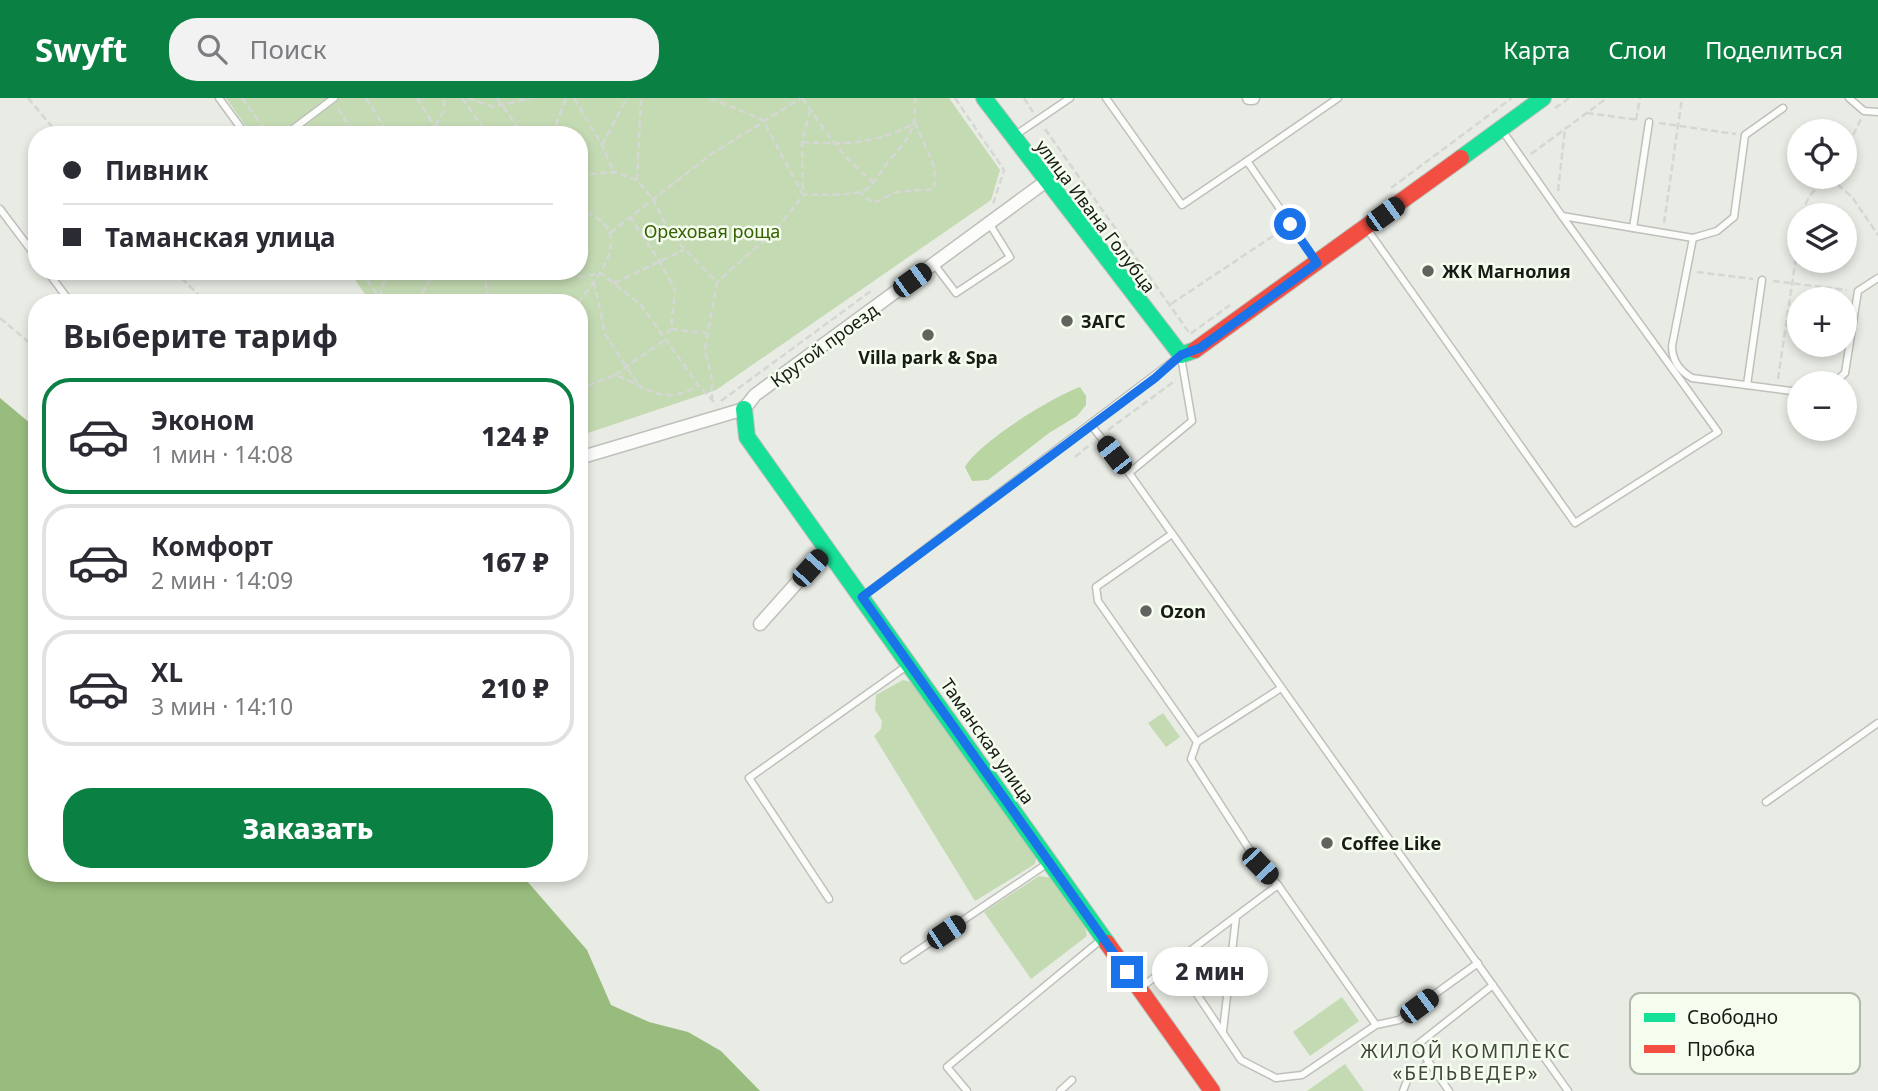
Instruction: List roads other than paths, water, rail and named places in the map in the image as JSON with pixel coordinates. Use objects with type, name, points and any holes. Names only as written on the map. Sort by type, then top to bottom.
[{"type":"street","name":"улица Ивана Голубца","points":[[984,98],[1045,182],[1181,355]]},
{"type":"street","points":[[1181,355],[1200,348],[1543,98]]},
{"type":"street","name":"Крутой проезд","points":[[588,455],[720,410],[744,409],[755,395],[1045,182]]},
{"type":"street","name":"Таманская улица","points":[[744,409],[747,437],[1211,1091]]},
{"type":"street","points":[[760,624],[827,549]]},
{"type":"lane","points":[[219,98],[239,126]]},
{"type":"lane","points":[[1012,138],[1070,98]]},
{"type":"lane","points":[[1106,98],[1182,205],[1338,98]]},
{"type":"lane","points":[[1849,98],[1864,111],[1878,112]]},
{"type":"lane","points":[[297,126],[333,99]]},
{"type":"lane","points":[[1562,216],[1693,238],[1717,231],[1734,217],[1745,135],[1783,108]]},
{"type":"lane","points":[[1633,228],[1649,122]]},
{"type":"lane","points":[[1365,228],[1575,523],[1718,432],[1501,128]]},
{"type":"lane","points":[[1247,161],[1317,263]]},
{"type":"lane","points":[[0,209],[28,246]]},
{"type":"lane","points":[[934,264],[956,293],[1010,257],[989,223]]},
{"type":"lane","points":[[1693,238],[1672,355],[1683,373],[1692,378],[1787,391]]},
{"type":"lane","points":[[1845,371],[1858,291],[1878,278]]},
{"type":"lane","points":[[1747,386],[1762,280]]},
{"type":"lane","points":[[1129,473],[1192,421],[1182,376],[1181,355]]},
{"type":"lane","points":[[862,597],[1181,355]]},
{"type":"lane","points":[[1091,425],[1129,473],[1568,1091]]},
{"type":"lane","points":[[1172,534],[1097,587],[1097,594],[1098,601],[1197,742]]},
{"type":"lane","points":[[830,898],[749,778],[910,664]]},
{"type":"lane","points":[[1281,688],[1197,742],[1191,759],[1260,866],[1278,885],[1376,1025]]},
{"type":"lane","points":[[1766,802],[1878,723]]},
{"type":"lane","points":[[904,960],[1050,862]]},
{"type":"lane","points":[[1139,989],[1278,885]]},
{"type":"lane","points":[[1223,1031],[1236,917]]},
{"type":"lane","points":[[967,1091],[947,1067],[1104,938]]},
{"type":"lane","points":[[1176,963],[1241,1060],[1276,1078],[1301,1075],[1376,1025],[1399,1020],[1478,963]]},
{"type":"lane","points":[[1449,1091],[1417,1045],[1493,985]]},
{"type":"lane","points":[[1403,1091],[1408,1078],[1429,1063]]},
{"type":"lane","points":[[1060,1091],[1072,1080]]},
{"type":"place","name":"ЖК Магнолия","points":[[1428,271]]},
{"type":"place","name":"ЗАГС","points":[[1067,321]]},
{"type":"place","name":"Villa park & Spa","points":[[928,335]]},
{"type":"place","name":"Ozon","points":[[1146,611]]},
{"type":"place","name":"Coffee Like","points":[[1327,843]]},
{"type":"district","name":"ЖИЛОЙ КОМПЛЕКС «БЕЛЬВЕДЕР»","points":[[1466,1062]]},
{"type":"park label","name":"Ореховая роща","points":[[712,231]]}]
